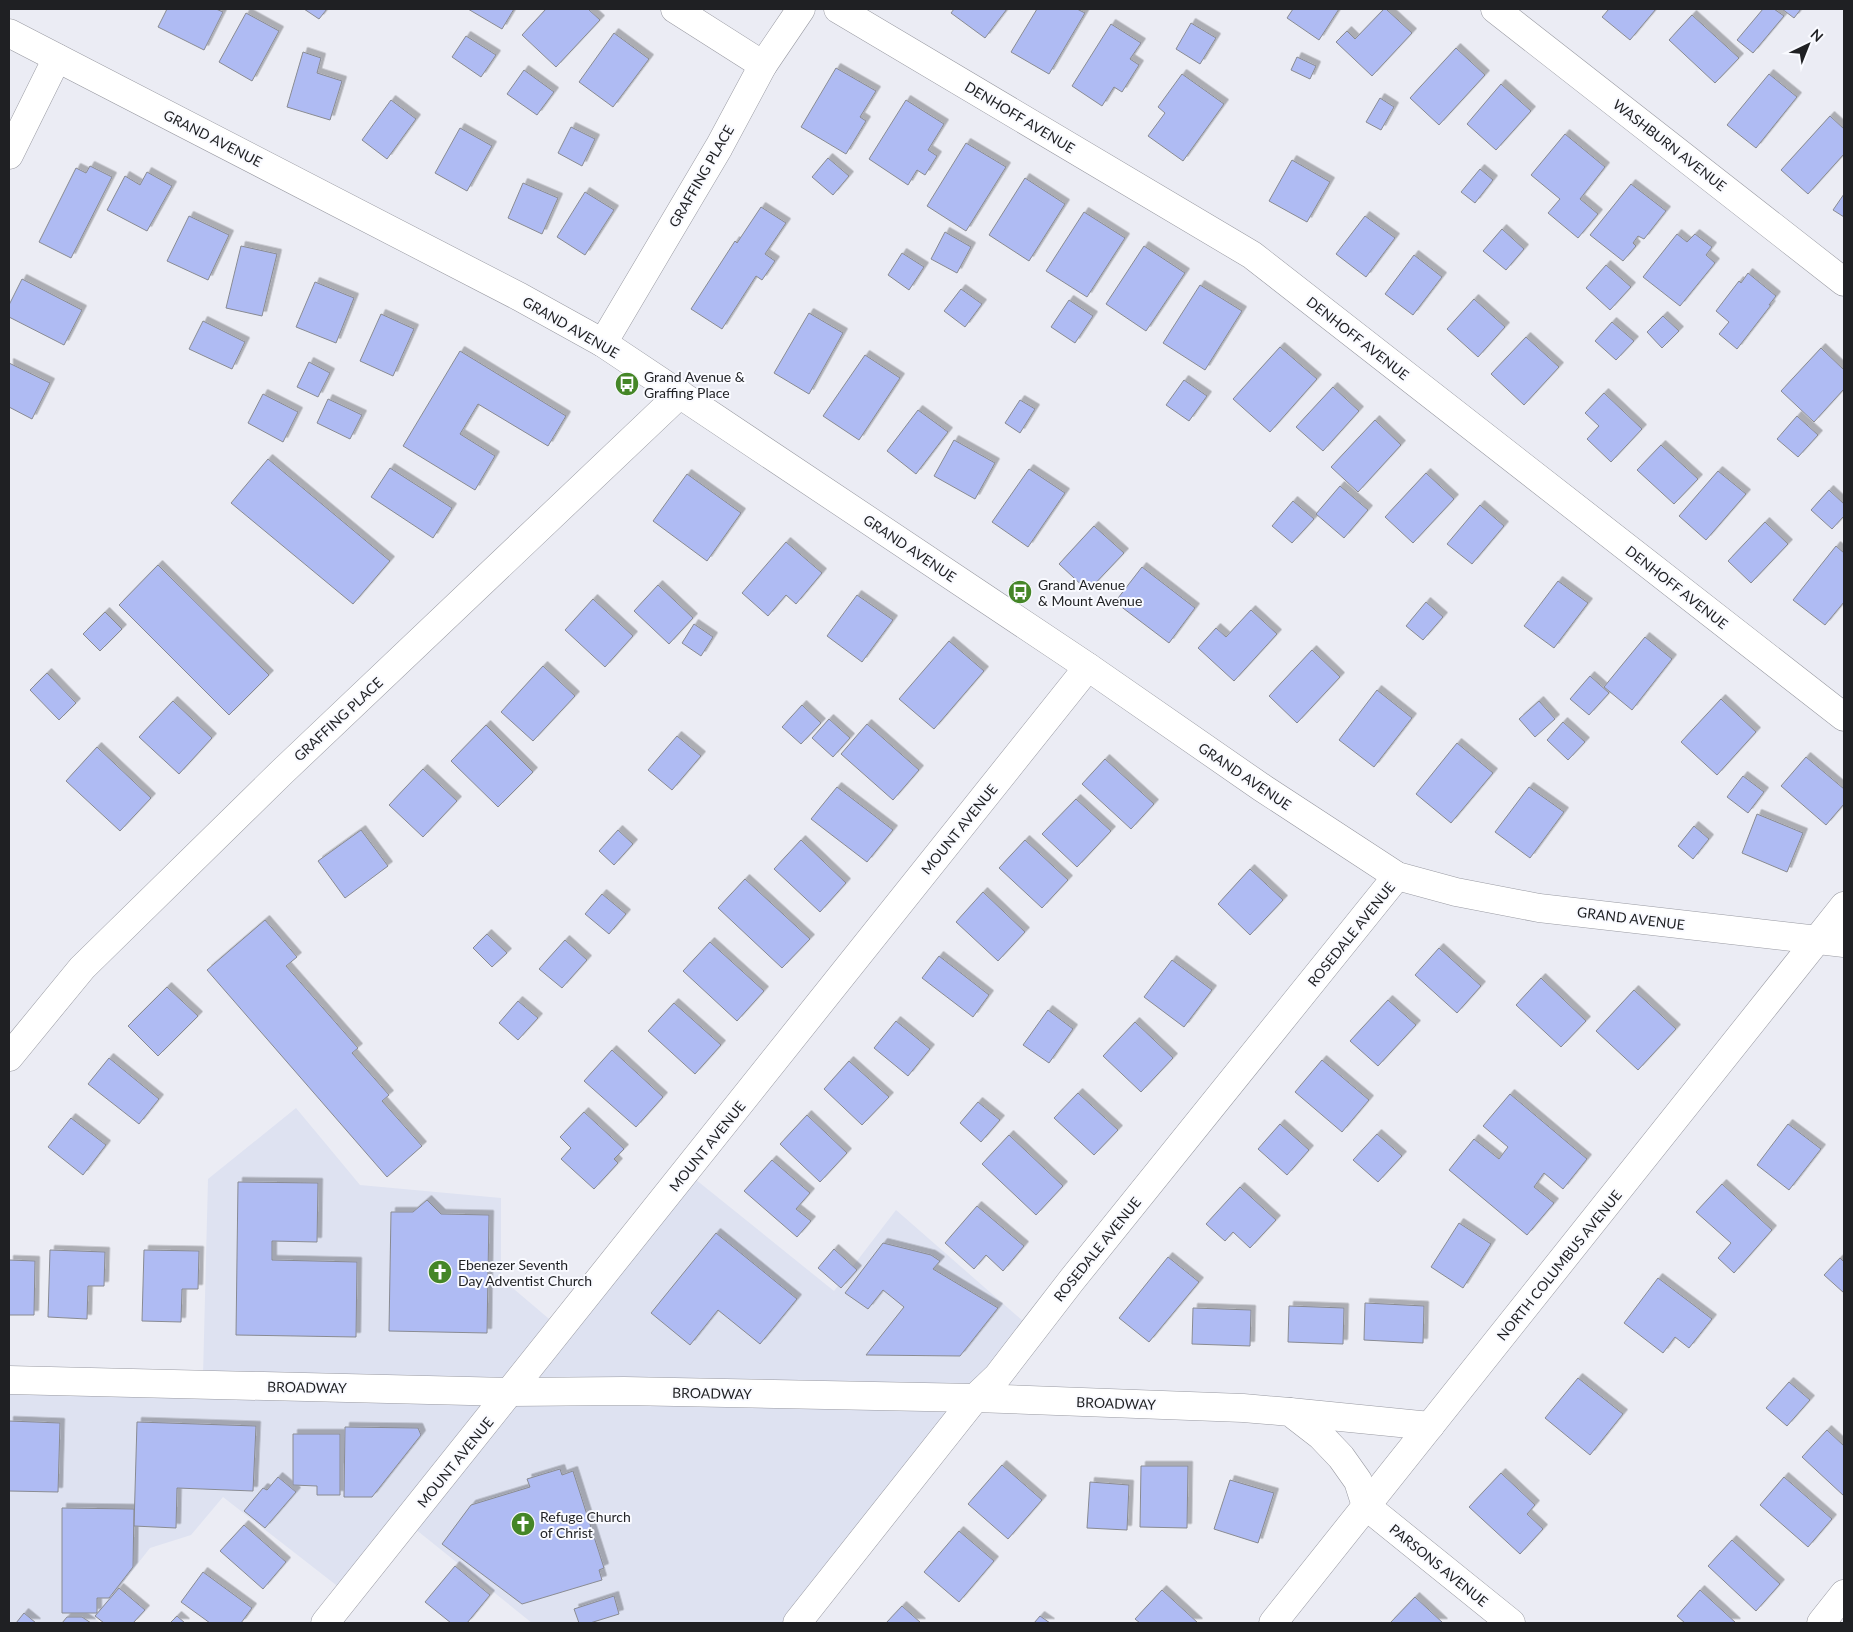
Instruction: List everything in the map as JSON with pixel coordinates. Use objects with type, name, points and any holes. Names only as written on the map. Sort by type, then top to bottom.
[{"type":"street","points":[[675,9],[763,65]]},
{"type":"street","name":"GRAFFING PLACE","points":[[603,343],[719,147],[763,65],[801,9]]},
{"type":"street","name":"DENHOFF AVENUE","points":[[838,9],[1252,255],[1844,717]]},
{"type":"street","name":"WASHBURN AVENUE","points":[[1495,9],[1844,282]]},
{"type":"street","name":"GRAND AVENUE","points":[[9,33],[520,297],[603,343],[1088,667],[1261,787],[1397,876],[1456,892],[1539,908],[1831,941]]},
{"type":"street","points":[[9,155],[57,58]]},
{"type":"street","name":"GRAFFING PLACE","points":[[9,1057],[82,968],[288,765],[680,394]]},
{"type":"street","name":"MOUNT AVENUE","points":[[325,1623],[1088,667]]},
{"type":"street","name":"ROSEDALE AVENUE","points":[[797,1623],[976,1398],[997,1377],[1077,1274],[1397,876]]},
{"type":"street","name":"NORTH COLUMBUS AVENUE","points":[[1273,1623],[1430,1426],[1831,941],[1844,906]]},
{"type":"street","name":"BROADWAY","points":[[9,1380],[511,1392],[624,1391],[976,1398],[1243,1408],[1430,1426]]},
{"type":"street","points":[[1290,1412],[1321,1436],[1341,1457],[1358,1481],[1366,1506]]},
{"type":"street","name":"PARSONS AVENUE","points":[[1366,1506],[1511,1623]]},
{"type":"street","points":[[1821,1623],[1844,1594]]},
{"type":"shaded area","points":[[296,1108],[360,1185],[501,1198],[501,1278],[555,1324],[685,1171],[834,1291],[896,1210],[1031,1328],[794,1623],[532,1623],[404,1520],[345,1592],[223,1497],[191,1535],[150,1548],[95,1618],[100,1623],[9,1623],[9,1374],[203,1376],[208,1179]]},
{"type":"building","points":[[167,9],[216,9],[223,12],[204,50],[158,27]]},
{"type":"building","points":[[304,9],[327,9],[319,19]]},
{"type":"building","points":[[468,9],[514,9],[502,29]]},
{"type":"building","points":[[546,9],[588,9],[600,20],[556,67],[522,35]]},
{"type":"building","points":[[954,9],[1007,9],[985,38],[951,13]]},
{"type":"building","points":[[1037,9],[1077,9],[1085,13],[1049,74],[1011,52]]},
{"type":"building","points":[[1293,9],[1339,9],[1319,40],[1287,18]]},
{"type":"building","points":[[1384,9],[1412,33],[1372,76],[1336,42],[1347,31],[1355,39]]},
{"type":"building","points":[[1609,9],[1656,9],[1630,40],[1602,17]]},
{"type":"building","points":[[1763,9],[1774,9],[1784,16],[1753,53],[1737,40]]},
{"type":"building","points":[[1782,9],[1801,9],[1794,18]]},
{"type":"building","points":[[246,13],[279,31],[252,81],[219,62]]},
{"type":"building","points":[[1692,15],[1739,58],[1715,83],[1669,40]]},
{"type":"building","points":[[1191,23],[1216,38],[1200,64],[1176,49]]},
{"type":"building","points":[[1111,24],[1141,43],[1130,59],[1139,65],[1122,92],[1114,87],[1102,106],[1072,86]]},
{"type":"building","points":[[614,33],[649,59],[613,107],[579,82]]},
{"type":"building","points":[[466,36],[496,55],[481,77],[452,57]]},
{"type":"building","points":[[1456,48],[1485,75],[1439,125],[1410,98]]},
{"type":"building","points":[[303,52],[321,58],[317,73],[342,81],[330,120],[287,107]]},
{"type":"building","points":[[1297,57],[1316,66],[1310,79],[1291,70]]},
{"type":"building","points":[[836,68],[876,91],[860,117],[866,121],[846,154],[801,127]]},
{"type":"building","points":[[524,70],[554,92],[537,115],[507,94]]},
{"type":"building","points":[[1182,74],[1224,104],[1183,161],[1148,136],[1165,113],[1158,107]]},
{"type":"building","points":[[1769,74],[1797,97],[1756,148],[1727,125]]},
{"type":"building","points":[[1501,84],[1531,111],[1496,150],[1467,124]]},
{"type":"building","points":[[1380,98],[1394,107],[1381,130],[1366,122]]},
{"type":"building","points":[[391,100],[416,119],[387,159],[362,140]]},
{"type":"building","points":[[906,100],[944,124],[928,150],[937,156],[925,175],[917,170],[908,185],[869,159]]},
{"type":"building","points":[[1830,116],[1844,129],[1844,154],[1808,194],[1781,170]]},
{"type":"building","points":[[571,127],[595,139],[582,166],[558,153]]},
{"type":"building","points":[[460,128],[492,146],[467,191],[435,173]]},
{"type":"building","points":[[1565,134],[1605,167],[1580,199],[1598,214],[1578,238],[1548,213],[1560,199],[1531,175]]},
{"type":"building","points":[[966,143],[1006,167],[966,231],[927,206]]},
{"type":"building","points":[[828,158],[849,176],[833,195],[812,177]]},
{"type":"building","points":[[1292,160],[1330,182],[1307,222],[1269,201]]},
{"type":"building","points":[[90,166],[112,177],[71,258],[39,242],[76,168],[86,173]]},
{"type":"building","points":[[1480,169],[1493,180],[1475,203],[1461,192]]},
{"type":"building","points":[[147,172],[172,186],[147,231],[107,210],[125,176],[140,185]]},
{"type":"building","points":[[1025,178],[1065,204],[1029,261],[989,235]]},
{"type":"building","points":[[523,183],[558,198],[542,234],[508,218]]},
{"type":"building","points":[[1631,184],[1666,211],[1644,239],[1638,236],[1633,243],[1636,246],[1623,261],[1590,235]]},
{"type":"building","points":[[585,192],[614,210],[585,255],[557,237]]},
{"type":"building","points":[[1844,194],[1844,217],[1833,210]]},
{"type":"building","points":[[761,207],[786,223],[765,254],[775,261],[762,280],[756,276],[722,329],[691,309],[735,241],[737,243]]},
{"type":"building","points":[[1084,212],[1125,238],[1087,297],[1046,271]]},
{"type":"building","points":[[189,216],[229,235],[208,280],[167,261]]},
{"type":"building","points":[[1365,216],[1395,238],[1366,277],[1336,254]]},
{"type":"building","points":[[1502,229],[1524,249],[1506,270],[1483,251]]},
{"type":"building","points":[[945,232],[971,247],[957,273],[931,259]]},
{"type":"building","points":[[1677,234],[1687,242],[1695,234],[1712,247],[1706,255],[1715,263],[1680,306],[1643,277]]},
{"type":"building","points":[[241,246],[277,254],[262,316],[226,308]]},
{"type":"building","points":[[1144,246],[1185,273],[1146,331],[1106,304]]},
{"type":"building","points":[[902,253],[924,267],[909,290],[888,275]]},
{"type":"building","points":[[1414,255],[1442,277],[1413,315],[1385,294]]},
{"type":"building","points":[[1606,265],[1631,287],[1610,310],[1586,288]]},
{"type":"building","points":[[1748,273],[1776,296],[1737,349],[1719,334],[1729,322],[1716,311],[1739,281],[1741,283]]},
{"type":"building","points":[[22,279],[82,310],[64,345],[9,317],[9,305]]},
{"type":"building","points":[[315,282],[354,298],[336,343],[296,327]]},
{"type":"building","points":[[1200,285],[1242,311],[1205,370],[1163,343]]},
{"type":"building","points":[[961,289],[982,304],[965,327],[944,311]]},
{"type":"building","points":[[1474,299],[1505,327],[1478,357],[1447,329]]},
{"type":"building","points":[[1069,300],[1093,316],[1075,343],[1051,327]]},
{"type":"building","points":[[809,313],[843,333],[809,394],[774,373]]},
{"type":"building","points":[[381,314],[414,329],[393,376],[360,361]]},
{"type":"building","points":[[1663,316],[1679,331],[1662,348],[1647,332]]},
{"type":"building","points":[[203,321],[245,342],[232,369],[189,349]]},
{"type":"building","points":[[1612,322],[1634,341],[1616,360],[1595,341]]},
{"type":"building","points":[[1526,337],[1559,367],[1524,405],[1491,374]]},
{"type":"building","points":[[1280,347],[1317,379],[1270,432],[1233,399]]},
{"type":"building","points":[[1821,348],[1844,370],[1844,389],[1814,422],[1781,391]]},
{"type":"building","points":[[460,351],[566,416],[548,446],[478,404],[460,434],[495,456],[475,490],[403,446]]},
{"type":"building","points":[[865,355],[900,378],[859,440],[823,416]]},
{"type":"building","points":[[309,362],[330,373],[318,397],[297,387]]},
{"type":"building","points":[[9,363],[50,383],[32,419],[9,407]]},
{"type":"building","points":[[1184,380],[1207,396],[1189,421],[1166,405]]},
{"type":"building","points":[[1333,387],[1359,411],[1323,451],[1296,427]]},
{"type":"building","points":[[1604,393],[1642,429],[1611,462],[1587,439],[1599,426],[1585,413]]},
{"type":"building","points":[[263,394],[298,412],[283,442],[248,423]]},
{"type":"building","points":[[328,399],[362,415],[350,439],[317,423]]},
{"type":"building","points":[[1020,400],[1035,409],[1020,433],[1005,423]]},
{"type":"building","points":[[918,410],[948,432],[916,474],[887,451]]},
{"type":"building","points":[[1797,416],[1818,435],[1798,457],[1777,439]]},
{"type":"building","points":[[1375,420],[1401,445],[1358,492],[1331,467]]},
{"type":"building","points":[[954,440],[995,463],[975,499],[934,476]]},
{"type":"building","points":[[1661,445],[1698,479],[1674,504],[1637,470]]},
{"type":"building","points":[[268,459],[390,561],[353,604],[231,503]]},
{"type":"building","points":[[390,468],[452,508],[433,538],[371,497]]},
{"type":"building","points":[[1029,469],[1065,493],[1028,547],[992,522]]},
{"type":"building","points":[[1718,471],[1746,494],[1706,540],[1679,516]]},
{"type":"building","points":[[1426,473],[1454,499],[1413,543],[1385,517]]},
{"type":"building","points":[[687,474],[741,513],[707,561],[653,521]]},
{"type":"building","points":[[1340,486],[1368,510],[1344,538],[1316,514]]},
{"type":"building","points":[[1829,490],[1844,504],[1844,516],[1832,529],[1811,510]]},
{"type":"building","points":[[1293,501],[1314,519],[1292,543],[1272,526]]},
{"type":"building","points":[[1480,505],[1504,526],[1472,564],[1447,544]]},
{"type":"building","points":[[1765,522],[1788,544],[1751,583],[1728,561]]},
{"type":"building","points":[[1094,526],[1124,553],[1088,591],[1059,564]]},
{"type":"building","points":[[786,542],[822,573],[796,604],[786,595],[768,616],[742,593]]},
{"type":"building","points":[[1836,546],[1844,553],[1844,602],[1825,625],[1793,600]]},
{"type":"building","points":[[158,565],[269,675],[229,715],[119,605]]},
{"type":"building","points":[[1142,567],[1195,608],[1169,643],[1115,602]]},
{"type":"building","points":[[1558,581],[1588,603],[1554,648],[1524,626]]},
{"type":"building","points":[[658,585],[693,618],[669,644],[634,611]]},
{"type":"building","points":[[857,595],[893,620],[862,662],[827,636]]},
{"type":"building","points":[[593,599],[633,636],[605,667],[565,630]]},
{"type":"building","points":[[1426,602],[1443,617],[1423,640],[1406,626]]},
{"type":"building","points":[[1251,610],[1277,634],[1234,681],[1198,648],[1216,628],[1226,637]]},
{"type":"building","points":[[105,612],[122,629],[100,651],[83,634]]},
{"type":"building","points":[[694,624],[713,637],[701,656],[682,643]]},
{"type":"building","points":[[1645,637],[1672,659],[1632,710],[1604,687]]},
{"type":"building","points":[[949,641],[984,671],[934,729],[899,699]]},
{"type":"building","points":[[1312,650],[1340,677],[1297,723],[1269,696]]},
{"type":"building","points":[[543,666],[575,696],[533,741],[501,712]]},
{"type":"building","points":[[47,673],[76,703],[59,720],[30,690]]},
{"type":"building","points":[[1590,676],[1609,693],[1589,715],[1570,699]]},
{"type":"building","points":[[1377,690],[1412,718],[1374,767],[1339,740]]},
{"type":"building","points":[[1721,699],[1756,732],[1717,775],[1681,742]]},
{"type":"building","points":[[173,701],[212,738],[179,774],[139,737]]},
{"type":"building","points":[[1539,701],[1555,719],[1535,737],[1519,719]]},
{"type":"building","points":[[802,705],[821,723],[801,744],[782,727]]},
{"type":"building","points":[[829,719],[850,738],[833,757],[812,738]]},
{"type":"building","points":[[1563,722],[1585,742],[1568,760],[1547,740]]},
{"type":"building","points":[[867,724],[919,770],[893,800],[841,754]]},
{"type":"building","points":[[486,725],[533,772],[498,807],[451,761]]},
{"type":"building","points":[[677,736],[701,756],[672,790],[648,770]]},
{"type":"building","points":[[1457,743],[1493,773],[1451,823],[1416,794]]},
{"type":"building","points":[[97,747],[151,798],[120,831],[66,781]]},
{"type":"building","points":[[1806,757],[1844,789],[1844,804],[1826,825],[1781,786]]},
{"type":"building","points":[[1105,759],[1154,804],[1131,829],[1082,784]]},
{"type":"building","points":[[423,769],[457,801],[423,837],[389,805]]},
{"type":"building","points":[[1743,776],[1764,792],[1748,813],[1727,797]]},
{"type":"building","points":[[837,787],[893,830],[867,862],[811,819]]},
{"type":"building","points":[[1529,787],[1564,812],[1530,858],[1495,832]]},
{"type":"building","points":[[1076,799],[1111,831],[1077,867],[1042,834]]},
{"type":"building","points":[[1757,814],[1803,833],[1787,872],[1742,853]]},
{"type":"building","points":[[1694,826],[1709,839],[1693,859],[1678,846]]},
{"type":"building","points":[[361,830],[388,866],[345,898],[318,861]]},
{"type":"building","points":[[618,830],[633,844],[614,865],[599,851]]},
{"type":"building","points":[[801,840],[846,883],[820,912],[774,869]]},
{"type":"building","points":[[1025,840],[1068,880],[1042,908],[999,868]]},
{"type":"building","points":[[1250,869],[1283,900],[1250,935],[1218,904]]},
{"type":"building","points":[[745,879],[810,939],[782,968],[718,908]]},
{"type":"building","points":[[983,892],[1025,932],[998,961],[956,922]]},
{"type":"building","points":[[602,894],[626,914],[609,934],[585,914]]},
{"type":"building","points":[[265,920],[297,957],[286,966],[358,1048],[352,1053],[389,1095],[382,1101],[422,1146],[387,1177],[207,970]]},
{"type":"building","points":[[487,934],[507,953],[492,967],[473,948]]},
{"type":"building","points":[[565,940],[587,960],[562,988],[539,969]]},
{"type":"building","points":[[710,942],[764,991],[737,1021],[683,971]]},
{"type":"building","points":[[1439,948],[1481,986],[1457,1013],[1415,975]]},
{"type":"building","points":[[939,956],[989,995],[973,1017],[922,978]]},
{"type":"building","points":[[1172,960],[1212,990],[1184,1027],[1144,997]]},
{"type":"building","points":[[1541,978],[1586,1021],[1561,1047],[1516,1005]]},
{"type":"building","points":[[167,987],[198,1016],[158,1056],[128,1026]]},
{"type":"building","points":[[1634,990],[1676,1029],[1638,1070],[1596,1031]]},
{"type":"building","points":[[1388,1000],[1416,1025],[1378,1066],[1350,1041]]},
{"type":"building","points":[[518,1001],[538,1018],[518,1040],[499,1023]]},
{"type":"building","points":[[674,1003],[721,1045],[695,1074],[648,1031]]},
{"type":"building","points":[[1048,1010],[1073,1029],[1049,1063],[1023,1045]]},
{"type":"building","points":[[896,1021],[930,1049],[908,1076],[874,1048]]},
{"type":"building","points":[[1135,1022],[1173,1058],[1141,1092],[1103,1056]]},
{"type":"building","points":[[612,1050],[663,1097],[636,1127],[584,1081]]},
{"type":"building","points":[[109,1058],[159,1099],[139,1124],[88,1084]]},
{"type":"building","points":[[1322,1060],[1369,1100],[1342,1132],[1295,1092]]},
{"type":"building","points":[[849,1061],[889,1097],[862,1125],[824,1089]]},
{"type":"building","points":[[1078,1093],[1118,1130],[1094,1155],[1054,1118]]},
{"type":"building","points":[[1510,1094],[1587,1159],[1563,1189],[1544,1173],[1534,1187],[1554,1203],[1527,1235],[1449,1170],[1474,1139],[1499,1159],[1508,1147],[1483,1126]]},
{"type":"building","points":[[978,1102],[1000,1120],[981,1142],[960,1123]]},
{"type":"building","points":[[584,1112],[624,1149],[614,1159],[618,1163],[594,1189],[561,1159],[571,1148],[560,1137]]},
{"type":"building","points":[[807,1115],[847,1153],[820,1182],[780,1144]]},
{"type":"building","points":[[71,1118],[106,1145],[83,1175],[48,1147]]},
{"type":"building","points":[[1280,1124],[1309,1150],[1287,1175],[1258,1149]]},
{"type":"building","points":[[1788,1124],[1821,1149],[1789,1190],[1757,1165]]},
{"type":"building","points":[[1377,1134],[1402,1156],[1378,1182],[1353,1160]]},
{"type":"building","points":[[1009,1135],[1063,1186],[1036,1215],[982,1164]]},
{"type":"building","points":[[772,1160],[810,1193],[796,1209],[811,1221],[797,1237],[744,1191]]},
{"type":"building","points":[[238,1182],[318,1183],[317,1242],[272,1241],[272,1260],[357,1262],[356,1337],[236,1335]]},
{"type":"building","points":[[1722,1184],[1772,1230],[1734,1273],[1718,1258],[1731,1243],[1696,1212]]},
{"type":"building","points":[[1240,1187],[1276,1220],[1250,1248],[1233,1232],[1225,1241],[1206,1224]]},
{"type":"building","points":[[427,1200],[441,1214],[489,1215],[487,1333],[389,1331],[391,1212],[413,1212]]},
{"type":"building","points":[[977,1206],[1024,1246],[1003,1271],[986,1255],[974,1269],[945,1243]]},
{"type":"building","points":[[1459,1223],[1491,1244],[1463,1288],[1431,1267]]},
{"type":"building","points":[[716,1233],[797,1299],[760,1344],[718,1310],[690,1345],[651,1313]]},
{"type":"building","points":[[883,1243],[931,1255],[940,1261],[933,1269],[998,1308],[960,1356],[866,1355],[904,1307],[883,1290],[868,1309],[845,1293]]},
{"type":"building","points":[[834,1249],[857,1270],[841,1288],[818,1268]]},
{"type":"building","points":[[50,1250],[105,1252],[104,1286],[88,1286],[87,1319],[48,1317]]},
{"type":"building","points":[[144,1250],[199,1251],[198,1289],[182,1289],[181,1322],[142,1321]]},
{"type":"building","points":[[1168,1257],[1199,1282],[1149,1342],[1119,1318]]},
{"type":"building","points":[[1840,1258],[1844,1262],[1844,1293],[1824,1275]]},
{"type":"building","points":[[9,1260],[35,1261],[34,1315],[9,1315]]},
{"type":"building","points":[[1658,1278],[1712,1319],[1689,1348],[1675,1337],[1663,1353],[1624,1323]]},
{"type":"building","points":[[1365,1303],[1424,1306],[1423,1343],[1364,1340]]},
{"type":"building","points":[[1289,1306],[1344,1308],[1343,1344],[1288,1342]]},
{"type":"building","points":[[1193,1308],[1251,1310],[1250,1346],[1192,1344]]},
{"type":"building","points":[[1578,1378],[1623,1414],[1590,1455],[1545,1418]]},
{"type":"building","points":[[1789,1382],[1810,1400],[1787,1426],[1766,1408]]},
{"type":"building","points":[[9,1421],[60,1423],[58,1492],[9,1491]]},
{"type":"building","points":[[137,1422],[256,1426],[253,1491],[177,1488],[176,1528],[134,1526]]},
{"type":"building","points":[[345,1427],[418,1428],[421,1435],[372,1497],[344,1497]]},
{"type":"building","points":[[1827,1430],[1844,1446],[1844,1496],[1802,1457]]},
{"type":"building","points":[[293,1434],[340,1434],[340,1495],[317,1495],[317,1486],[293,1485]]},
{"type":"building","points":[[1002,1465],[1042,1500],[1008,1539],[968,1504]]},
{"type":"building","points":[[1141,1466],[1188,1466],[1187,1528],[1140,1527]]},
{"type":"building","name":"Refuge Church of Christ","points":[[560,1469],[562,1475],[573,1471],[604,1568],[599,1570],[602,1580],[522,1604],[442,1544],[471,1505],[530,1487],[527,1479]]},
{"type":"building","points":[[1501,1473],[1535,1505],[1527,1514],[1543,1529],[1520,1554],[1469,1507]]},
{"type":"building","points":[[278,1477],[296,1492],[265,1528],[244,1511],[263,1488],[267,1490]]},
{"type":"building","points":[[1784,1477],[1832,1519],[1808,1547],[1760,1505]]},
{"type":"building","points":[[1230,1480],[1274,1493],[1258,1543],[1214,1529]]},
{"type":"building","points":[[1090,1482],[1129,1485],[1127,1530],[1087,1528]]},
{"type":"building","points":[[62,1508],[134,1509],[133,1567],[109,1598],[97,1598],[97,1613],[62,1613]]},
{"type":"building","points":[[244,1525],[286,1562],[263,1589],[220,1551]]},
{"type":"building","points":[[959,1531],[994,1561],[959,1602],[924,1572]]},
{"type":"building","points":[[1732,1540],[1780,1584],[1756,1611],[1708,1566]]},
{"type":"building","points":[[455,1566],[490,1595],[467,1623],[451,1623],[425,1602]]},
{"type":"building","points":[[203,1572],[252,1608],[241,1623],[210,1623],[181,1602]]},
{"type":"building","points":[[119,1588],[145,1610],[133,1623],[104,1623],[95,1616]]},
{"type":"building","points":[[1162,1590],[1198,1623],[1140,1623],[1135,1619]]},
{"type":"building","points":[[1700,1590],[1736,1623],[1685,1623],[1677,1616]]},
{"type":"building","points":[[614,1596],[619,1614],[590,1623],[579,1623],[574,1609]]},
{"type":"building","points":[[1415,1597],[1443,1623],[1390,1623]]},
{"type":"building","points":[[902,1606],[921,1623],[886,1623]]},
{"type":"building","points":[[24,1613],[36,1623],[16,1623]]},
{"type":"building","points":[[177,1616],[185,1623],[170,1623]]},
{"type":"building","points":[[1040,1616],[1050,1623],[1034,1623]]},
{"type":"building","points":[[67,1617],[82,1617],[91,1623],[62,1623]]},
{"type":"place","name":"Grand Avenue & Graffing Place","points":[[627,384]]},
{"type":"place","name":"Grand Avenue & Mount Avenue","points":[[1020,592]]},
{"type":"place","name":"Ebenezer Seventh Day Adventist Church","points":[[440,1272]]},
{"type":"place","name":"Refuge Church of Christ","points":[[523,1524]]}]
